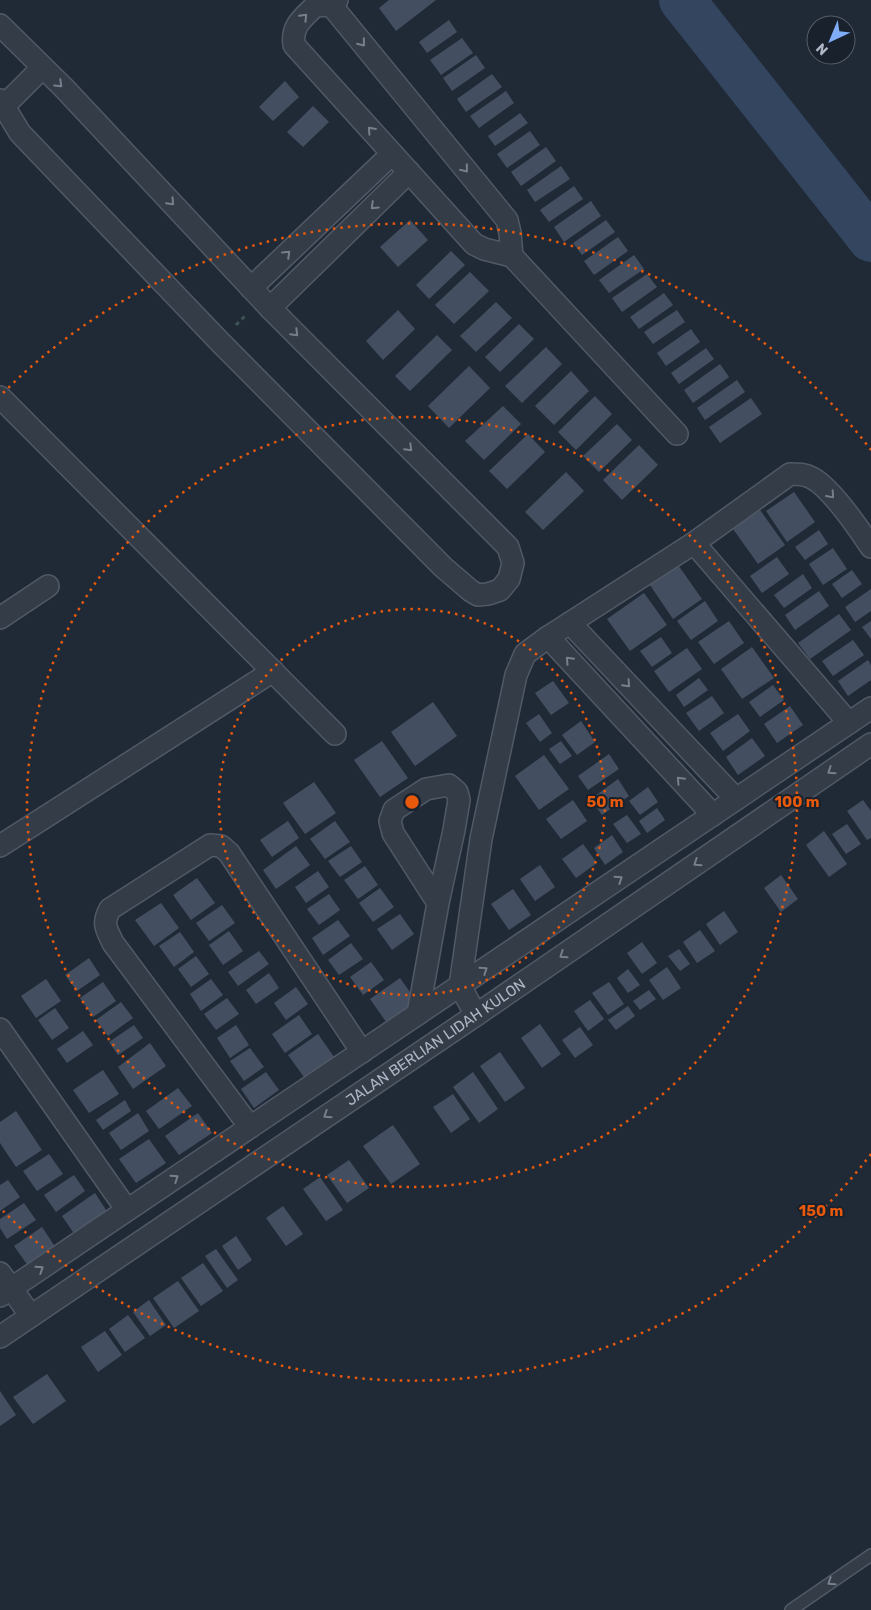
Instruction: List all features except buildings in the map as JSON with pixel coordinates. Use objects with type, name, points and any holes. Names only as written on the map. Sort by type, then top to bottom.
[{"type":"street","points":[[512,256],[507,220],[334,3],[315,6],[298,22],[292,36],[294,46],[474,244],[484,249],[512,256],[677,434]]},
{"type":"street","points":[[0,25],[64,88],[261,298],[508,547],[513,563],[509,579],[500,590],[478,595],[443,567],[220,342],[20,133],[2,103],[42,68]]},
{"type":"street","points":[[261,298],[392,154]]},
{"type":"street","points":[[261,298],[409,172]]},
{"type":"street","points":[[0,397],[336,734]]},
{"type":"street","points":[[476,1015],[460,986],[481,839],[516,675],[525,654],[548,637],[694,543],[790,474],[803,474],[815,479],[854,522],[871,546]]},
{"type":"street","points":[[694,543],[849,723]]},
{"type":"street","points":[[0,618],[48,586]]},
{"type":"street","points":[[570,623],[736,799]]},
{"type":"street","points":[[548,637],[713,815]]},
{"type":"street","points":[[0,846],[273,671]]},
{"type":"street","points":[[31,1316],[4,1286],[127,1210],[871,708]]},
{"type":"street","name":"JALAN BERLIAN LIDAH KULON","points":[[0,1337],[476,1015],[871,744]]},
{"type":"street","points":[[418,1014],[459,800],[458,792],[449,785],[426,789],[394,810],[390,821],[393,832],[438,903]]},
{"type":"street","points":[[250,1127],[113,943],[105,926],[106,917],[110,909],[210,845],[221,846],[229,853],[362,1052]]},
{"type":"street","points":[[0,1029],[127,1210]]},
{"type":"street","points":[[391,1032],[406,1062]]},
{"type":"lane","points":[[791,1610],[871,1555]]},
{"type":"path","points":[[220,342],[261,298]]},
{"type":"waterway","points":[[682,0],[871,239]]}]
